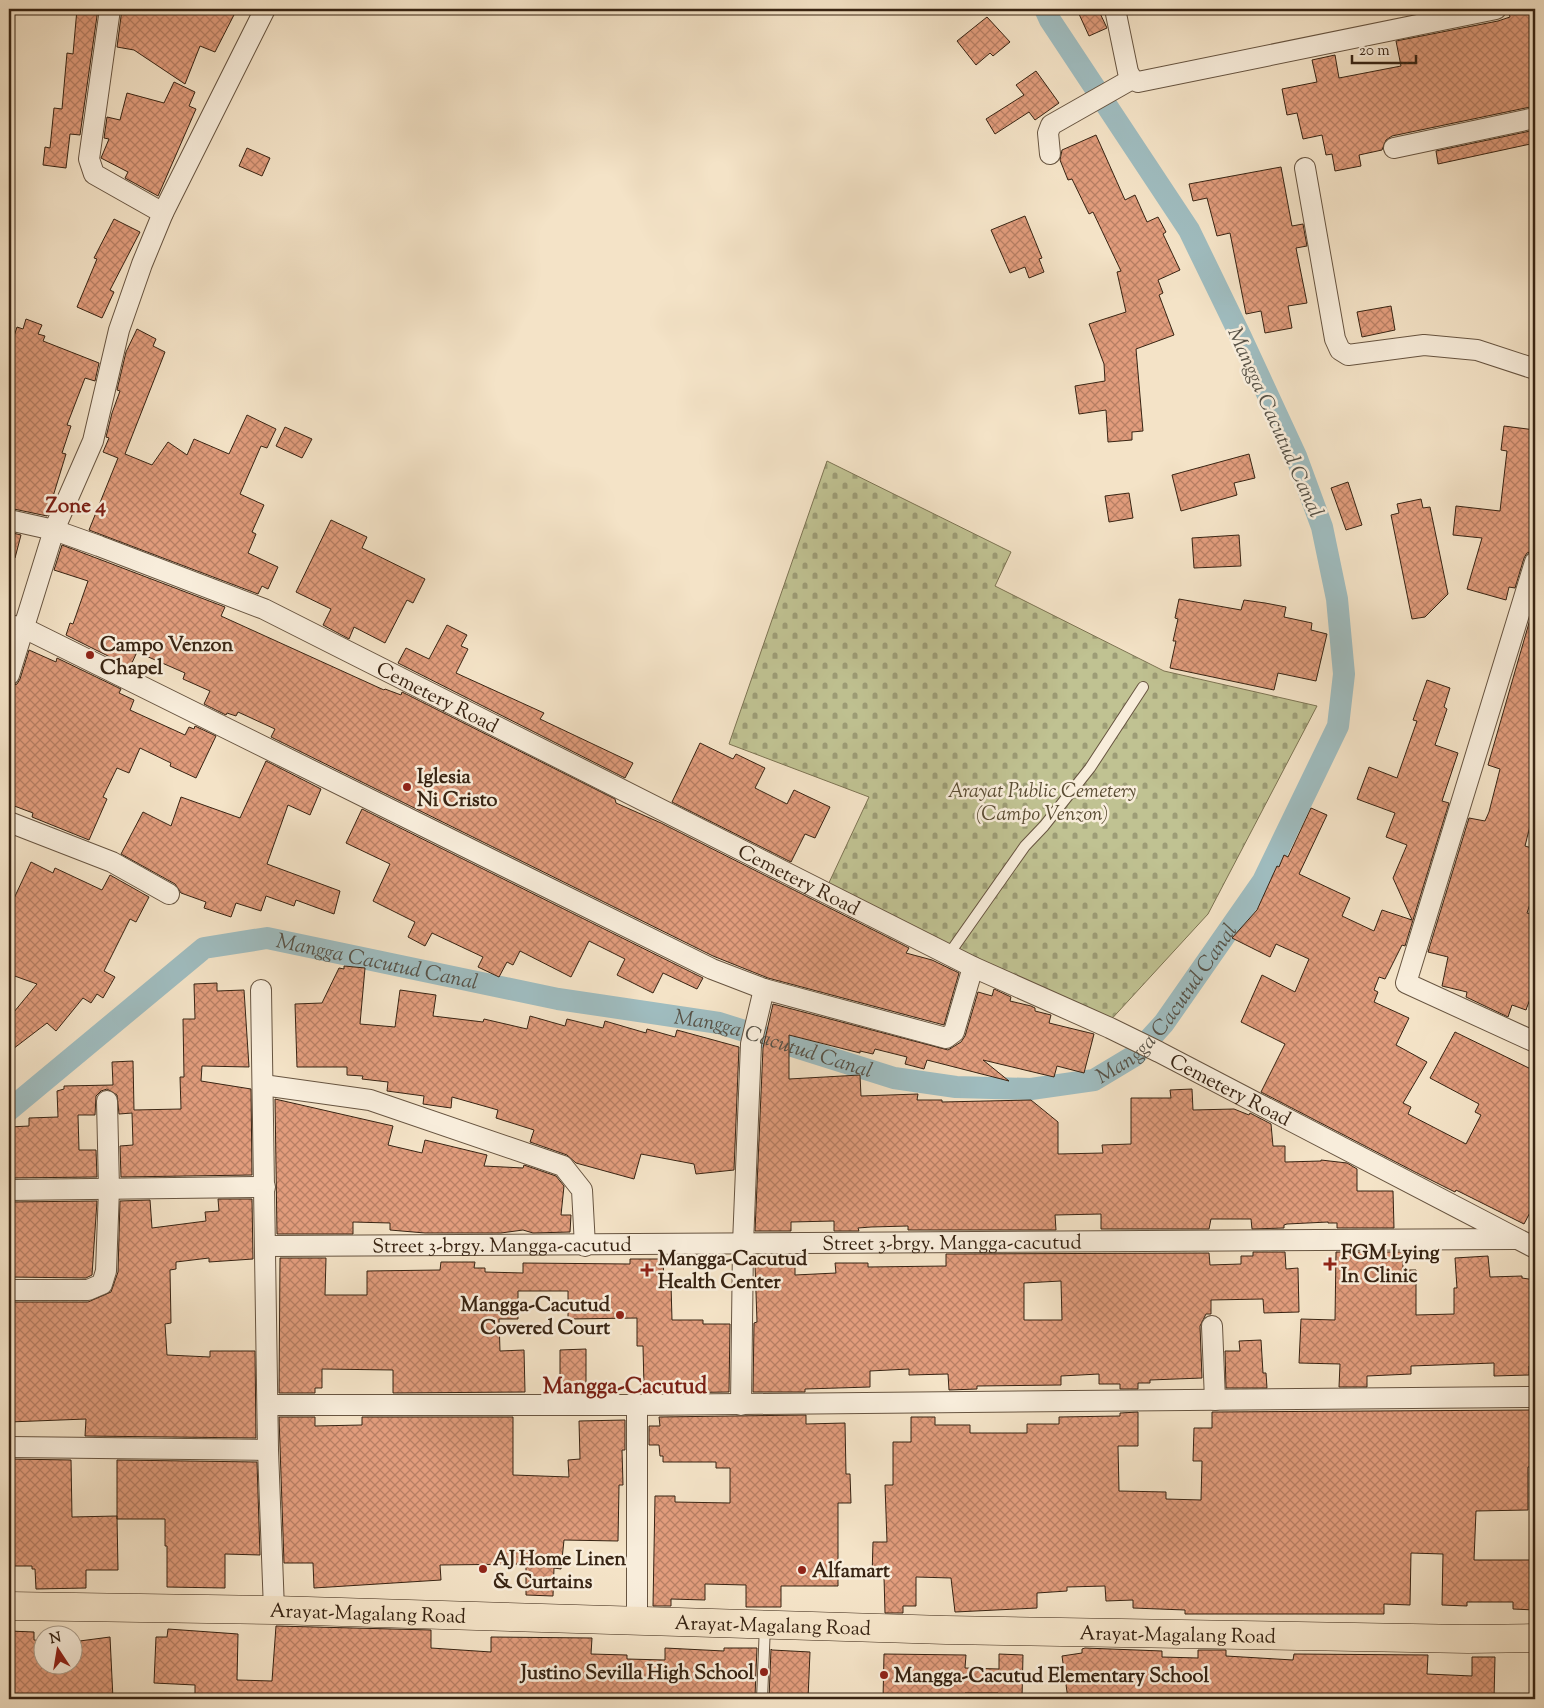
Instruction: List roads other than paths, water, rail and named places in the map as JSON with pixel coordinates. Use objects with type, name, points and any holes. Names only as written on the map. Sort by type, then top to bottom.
[{"type":"main road","name":"Arayat-Magalang Road","points":[[9,1606],[274,1610],[467,1618],[637,1620],[764,1626],[1399,1638],[1535,1638]]},
{"type":"street","points":[[110,9],[89,159],[94,174],[162,214]]},
{"type":"street","points":[[9,675],[16,627],[54,530],[93,441],[118,330],[162,214],[265,9]]},
{"type":"street","points":[[1114,9],[1128,72],[1127,82]]},
{"type":"street","points":[[1050,154],[1048,133],[1051,126],[1067,115],[1127,82],[1138,82],[1496,9]]},
{"type":"street","points":[[1394,148],[1535,118]]},
{"type":"street","points":[[1305,168],[1335,340],[1340,350],[1348,355],[1424,345],[1477,350],[1535,369]]},
{"type":"street","name":"Cemetery Road","points":[[9,520],[54,530],[199,582],[264,609],[972,966],[1159,1052],[1535,1248]]},
{"type":"street","points":[[1535,562],[1406,983],[1535,1042]]},
{"type":"street","points":[[16,627],[703,965],[764,989],[946,1038],[954,1032],[972,966]]},
{"type":"street","points":[[9,822],[112,862],[169,894]]},
{"type":"street","points":[[741,1405],[743,1244],[751,1044],[764,989]]},
{"type":"street","points":[[260,990],[266,1246],[268,1450],[274,1610]]},
{"type":"street","points":[[263,1085],[370,1100],[564,1166],[582,1190],[585,1246]]},
{"type":"street","points":[[9,1290],[88,1290],[102,1284],[106,1271],[109,1189],[107,1101]]},
{"type":"street","points":[[9,1190],[264,1187]]},
{"type":"street","name":"Street 3-brgy. Mangga-cacutud","points":[[266,1246],[585,1246],[1517,1239]]},
{"type":"street","points":[[1212,1326],[1215,1400]]},
{"type":"street","points":[[268,1405],[637,1406],[1535,1397]]},
{"type":"street","points":[[637,1406],[637,1620]]},
{"type":"street","points":[[9,1447],[268,1450]]},
{"type":"lane","points":[[949,954],[1025,846],[1044,826],[1090,768],[1143,688]]},
{"type":"lane","points":[[762,1699],[764,1626]]},
{"type":"waterway","name":"Mangga Cacutud Canal","points":[[9,1110],[204,948],[267,938],[558,999],[719,1023],[894,1078],[956,1087],[1031,1089],[1094,1080],[1134,1056],[1164,1023],[1263,881],[1338,726],[1344,674],[1337,599],[1322,527],[1296,456],[1189,230],[1050,20],[1045,9]]},
{"type":"place","name":"Campo Venzon Chapel","points":[[90,655]]},
{"type":"place","name":"Iglesia Ni Cristo","points":[[407,787]]},
{"type":"place","name":"FGM Lying In Clinic","points":[[1330,1264]]},
{"type":"place","name":"Mangga-Cacutud Health Center","points":[[647,1270]]},
{"type":"place","name":"Mangga-Cacutud Covered Court","points":[[620,1315]]},
{"type":"place","name":"AJ Home Linen & Curtains","points":[[483,1569]]},
{"type":"place","name":"Alfamart","points":[[802,1570]]},
{"type":"place","name":"Justino Sevilla High School","points":[[764,1672]]},
{"type":"place","name":"Mangga-Cacutud Elementary School","points":[[884,1675]]},
{"type":"district","name":"Zone 4","points":[[76,505]]},
{"type":"district","name":"Mangga-Cacutud","points":[[625,1385]]},
{"type":"park label","name":"Arayat Public Cemetery (Campo Venzon)","points":[[1042,802]]}]
